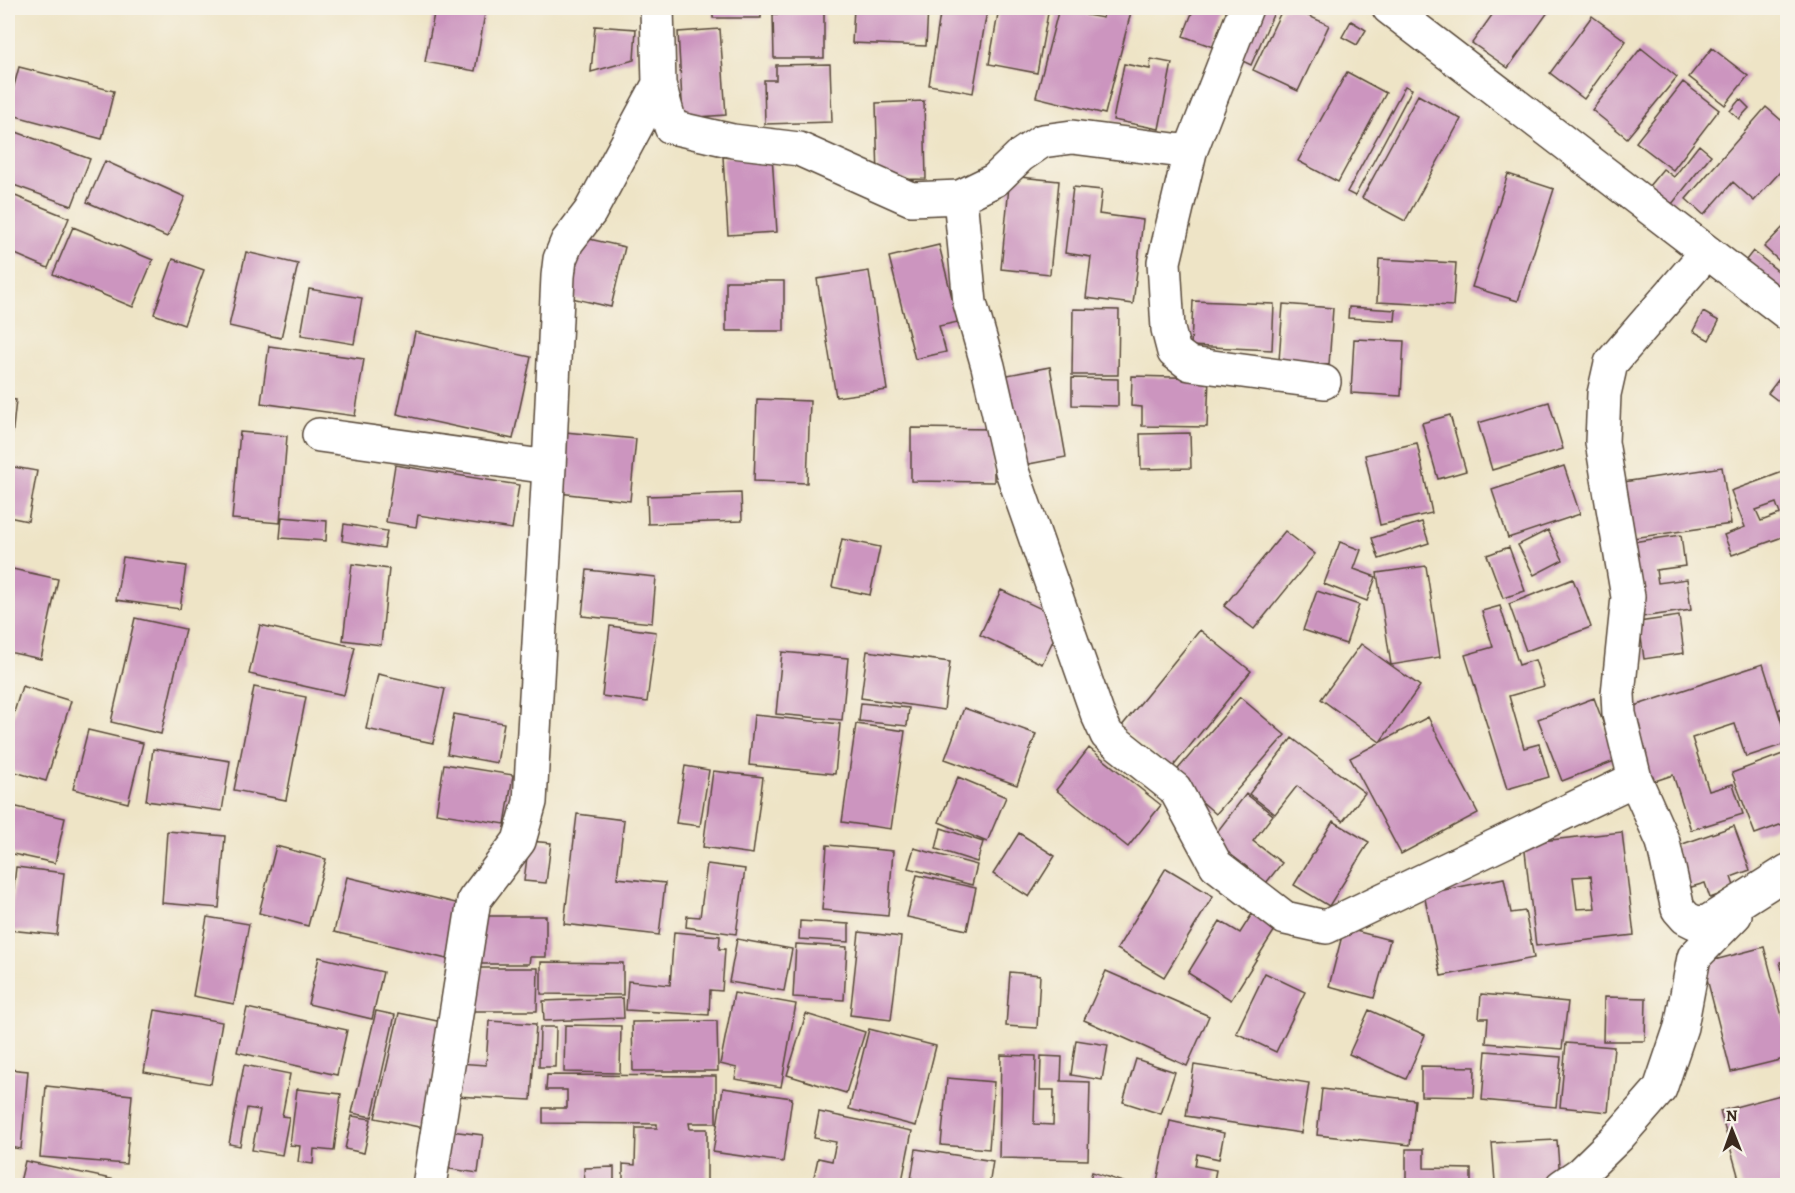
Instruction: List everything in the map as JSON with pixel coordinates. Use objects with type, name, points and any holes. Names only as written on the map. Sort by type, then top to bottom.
[{"type":"street","points":[[657,8],[659,84],[670,127],[733,141],[799,149],[911,200],[960,197],[995,180],[1020,156],[1042,141],[1072,137],[1190,152]]},
{"type":"street","points":[[1246,8],[1190,152],[1164,262],[1168,329],[1174,352],[1190,364],[1324,382]]},
{"type":"street","points":[[1389,8],[1788,314]]},
{"type":"street","points":[[429,1185],[474,900],[519,841],[530,802],[558,276],[561,259],[567,242],[590,212],[659,84]]},
{"type":"street","points":[[960,197],[970,303],[1012,471],[1097,713],[1107,735],[1175,789],[1216,865],[1286,918],[1326,927],[1635,779]]},
{"type":"street","points":[[1707,252],[1611,363],[1604,394],[1602,442],[1628,597],[1618,694],[1619,714],[1635,779],[1663,842],[1678,909],[1686,918],[1694,922],[1706,923],[1776,879]]},
{"type":"street","points":[[319,435],[549,466]]},
{"type":"street","points":[[1562,1185],[1581,1173],[1612,1143],[1660,1089],[1681,1027],[1694,957],[1776,879]]},
{"type":"building","points":[[435,8],[486,8],[475,71],[425,62]]},
{"type":"building","points":[[713,8],[761,8],[761,18],[713,18]]},
{"type":"building","points":[[854,8],[928,8],[926,46],[852,43]]},
{"type":"building","points":[[941,8],[987,11],[973,93],[929,85]]},
{"type":"building","points":[[999,8],[1049,8],[1037,73],[989,64]]},
{"type":"building","points":[[1059,8],[1087,8],[1086,15],[1103,18],[1105,8],[1132,8],[1105,114],[1036,97]]},
{"type":"building","points":[[1194,8],[1229,8],[1213,47],[1183,36]]},
{"type":"building","points":[[1253,8],[1276,8],[1251,65],[1232,56]]},
{"type":"building","points":[[1283,8],[1291,8],[1329,25],[1298,91],[1253,70]]},
{"type":"building","points":[[1497,8],[1551,8],[1508,68],[1472,43]]},
{"type":"building","points":[[824,13],[824,58],[774,58],[773,14]]},
{"type":"building","points":[[1592,16],[1626,41],[1584,99],[1550,73]]},
{"type":"building","points":[[1351,21],[1366,30],[1357,45],[1342,37]]},
{"type":"building","points":[[595,26],[636,29],[634,60],[591,72]]},
{"type":"building","points":[[720,29],[726,115],[683,118],[678,32]]},
{"type":"building","points":[[1641,48],[1677,77],[1627,138],[1592,110]]},
{"type":"building","points":[[1712,48],[1748,76],[1725,105],[1689,77]]},
{"type":"building","points":[[1151,59],[1172,63],[1159,129],[1113,120],[1124,64],[1150,69]]},
{"type":"building","points":[[830,64],[832,122],[765,124],[764,80],[776,80],[776,65]]},
{"type":"building","points":[[19,67],[114,91],[102,139],[8,114]]},
{"type":"building","points":[[1347,72],[1386,93],[1338,182],[1298,161]]},
{"type":"building","points":[[1683,82],[1719,110],[1673,170],[1636,142]]},
{"type":"building","points":[[1405,86],[1412,89],[1355,196],[1347,192]]},
{"type":"building","points":[[1418,95],[1461,119],[1405,221],[1362,198]]},
{"type":"building","points":[[1740,99],[1749,108],[1739,119],[1730,111]]},
{"type":"building","points":[[924,101],[926,179],[878,180],[876,103]]},
{"type":"building","points":[[1766,107],[1788,126],[1788,163],[1754,201],[1733,182],[1704,215],[1686,199]]},
{"type":"building","points":[[8,129],[90,159],[72,206],[8,183]]},
{"type":"building","points":[[1699,145],[1711,155],[1672,204],[1649,186],[1663,169],[1674,177]]},
{"type":"building","points":[[772,155],[777,232],[728,235],[723,157]]},
{"type":"building","points":[[105,161],[185,197],[167,237],[87,202]]},
{"type":"building","points":[[1508,174],[1554,189],[1518,301],[1472,287]]},
{"type":"building","points":[[1010,176],[1059,181],[1050,274],[1001,269]]},
{"type":"building","points":[[1073,187],[1102,190],[1099,214],[1143,220],[1133,304],[1086,298],[1091,257],[1065,253]]},
{"type":"building","points":[[8,193],[69,218],[48,268],[8,251]]},
{"type":"building","points":[[1788,222],[1788,269],[1764,247]]},
{"type":"building","points":[[73,227],[153,260],[133,307],[53,274]]},
{"type":"building","points":[[576,236],[625,247],[611,307],[563,296]]},
{"type":"building","points":[[939,245],[958,322],[939,326],[946,352],[915,359],[889,257]]},
{"type":"building","points":[[1753,251],[1788,279],[1788,295],[1742,265]]},
{"type":"building","points":[[246,252],[298,264],[281,338],[229,326]]},
{"type":"building","points":[[173,259],[204,270],[184,325],[154,314]]},
{"type":"building","points":[[1379,259],[1456,263],[1453,306],[1377,302]]},
{"type":"building","points":[[869,271],[887,390],[836,397],[817,279]]},
{"type":"building","points":[[726,281],[784,281],[784,331],[726,331]]},
{"type":"building","points":[[309,289],[362,298],[354,344],[301,335]]},
{"type":"building","points":[[1193,301],[1274,304],[1272,350],[1191,346]]},
{"type":"building","points":[[1283,304],[1333,308],[1329,365],[1279,361]]},
{"type":"building","points":[[1349,307],[1396,310],[1395,321],[1348,318]]},
{"type":"building","points":[[1073,309],[1119,310],[1118,375],[1072,375]]},
{"type":"building","points":[[1703,312],[1719,321],[1709,340],[1693,331]]},
{"type":"building","points":[[415,332],[531,357],[513,439],[397,414]]},
{"type":"building","points":[[1354,339],[1404,341],[1401,396],[1351,393]]},
{"type":"building","points":[[269,346],[364,359],[355,416],[261,403]]},
{"type":"building","points":[[1050,367],[1066,457],[1018,466],[1002,376]]},
{"type":"building","points":[[1782,375],[1788,379],[1788,396],[1786,395],[1781,403],[1768,393]]},
{"type":"building","points":[[1132,376],[1209,378],[1207,427],[1142,426],[1142,407],[1131,406]]},
{"type":"building","points":[[1072,378],[1118,379],[1118,406],[1072,405]]},
{"type":"building","points":[[8,399],[16,400],[11,447],[8,446]]},
{"type":"building","points":[[757,399],[810,401],[807,483],[754,481]]},
{"type":"building","points":[[1549,402],[1563,449],[1492,470],[1478,423]]},
{"type":"building","points":[[1450,415],[1466,471],[1438,479],[1422,423]]},
{"type":"building","points":[[911,428],[994,429],[994,482],[911,481]]},
{"type":"building","points":[[240,432],[287,436],[280,523],[232,519]]},
{"type":"building","points":[[565,432],[636,439],[630,501],[559,493]]},
{"type":"building","points":[[1190,433],[1191,468],[1141,469],[1140,434]]},
{"type":"building","points":[[1417,443],[1432,513],[1380,525],[1365,455]]},
{"type":"building","points":[[395,465],[519,485],[512,529],[418,515],[416,527],[386,522]]},
{"type":"building","points":[[8,466],[37,471],[28,521],[8,517]]},
{"type":"building","points":[[1564,466],[1580,514],[1508,538],[1492,490]]},
{"type":"building","points":[[1722,467],[1731,524],[1626,539],[1617,483]]},
{"type":"building","points":[[1788,470],[1788,535],[1732,555],[1724,535],[1745,527],[1731,491]],"holes":[[[1776,503],[1780,514],[1761,521],[1756,510]]]},
{"type":"building","points":[[741,493],[742,521],[648,524],[647,496]]},
{"type":"building","points":[[282,517],[327,521],[326,541],[280,538]]},
{"type":"building","points":[[1422,522],[1429,543],[1379,559],[1372,538]]},
{"type":"building","points":[[344,524],[387,531],[384,548],[342,541]]},
{"type":"building","points":[[1548,530],[1563,560],[1534,575],[1518,545]]},
{"type":"building","points":[[1285,531],[1315,554],[1254,629],[1224,606]]},
{"type":"building","points":[[1681,535],[1685,566],[1656,570],[1658,583],[1687,579],[1691,610],[1635,618],[1625,543]]},
{"type":"building","points":[[842,539],[880,547],[870,595],[832,587]]},
{"type":"building","points":[[1340,542],[1361,550],[1354,569],[1376,577],[1367,601],[1324,584]]},
{"type":"building","points":[[1509,547],[1525,591],[1503,598],[1487,555]]},
{"type":"building","points":[[123,557],[186,566],[180,609],[116,600]]},
{"type":"building","points":[[352,564],[389,569],[381,645],[343,640]]},
{"type":"building","points":[[1426,566],[1440,657],[1391,665],[1377,573]]},
{"type":"building","points":[[8,568],[58,579],[41,659],[8,652]]},
{"type":"building","points":[[587,570],[656,577],[652,623],[582,616]]},
{"type":"building","points":[[1573,579],[1591,627],[1526,651],[1509,604]]},
{"type":"building","points":[[1001,590],[1063,619],[1042,664],[980,635]]},
{"type":"building","points":[[1317,591],[1359,605],[1346,644],[1303,630]]},
{"type":"building","points":[[1500,606],[1519,665],[1535,660],[1544,686],[1509,696],[1524,748],[1539,744],[1549,777],[1507,789],[1465,655],[1493,647],[1482,611]]},
{"type":"building","points":[[1679,616],[1684,653],[1644,659],[1639,622]]},
{"type":"building","points":[[135,618],[185,629],[161,734],[111,722]]},
{"type":"building","points":[[260,625],[355,647],[344,695],[249,674]]},
{"type":"building","points":[[610,626],[656,632],[647,702],[602,696]]},
{"type":"building","points":[[1200,630],[1251,671],[1172,768],[1121,727]]},
{"type":"building","points":[[1361,644],[1420,686],[1380,742],[1321,699]]},
{"type":"building","points":[[867,651],[950,662],[944,710],[861,698]]},
{"type":"building","points":[[782,652],[848,658],[842,720],[776,714]]},
{"type":"building","points":[[1763,664],[1788,743],[1746,757],[1735,724],[1692,738],[1709,791],[1733,784],[1743,814],[1691,830],[1673,775],[1646,784],[1622,710]]},
{"type":"building","points":[[378,674],[445,689],[433,743],[366,729]]},
{"type":"building","points":[[22,686],[71,701],[46,781],[8,770],[8,732]]},
{"type":"building","points":[[254,687],[306,697],[286,800],[234,790]]},
{"type":"building","points":[[1240,697],[1285,735],[1216,814],[1172,776]]},
{"type":"building","points":[[1594,698],[1617,760],[1562,781],[1538,719]]},
{"type":"building","points":[[861,703],[909,708],[907,726],[859,721]]},
{"type":"building","points":[[1788,706],[1788,734],[1787,734],[1778,710]]},
{"type":"building","points":[[964,708],[1036,734],[1017,785],[945,759]]},
{"type":"building","points":[[454,714],[504,723],[497,763],[447,754]]},
{"type":"building","points":[[754,715],[840,724],[835,774],[749,765]]},
{"type":"building","points":[[1428,717],[1478,813],[1401,854],[1350,758]]},
{"type":"building","points":[[856,724],[905,731],[891,829],[842,822]]},
{"type":"building","points":[[88,730],[143,743],[128,803],[73,789]]},
{"type":"building","points":[[1292,738],[1365,793],[1343,821],[1297,786],[1275,814],[1249,794]]},
{"type":"building","points":[[1089,748],[1161,805],[1128,847],[1056,790]]},
{"type":"building","points":[[153,749],[230,761],[222,811],[146,801]]},
{"type":"building","points":[[1788,752],[1788,822],[1755,834],[1732,773]]},
{"type":"building","points":[[444,764],[513,775],[505,824],[436,813]]},
{"type":"building","points":[[685,766],[709,770],[700,826],[676,823]]},
{"type":"building","points":[[713,771],[763,777],[753,854],[703,847]]},
{"type":"building","points":[[958,777],[1006,797],[987,842],[939,822]]},
{"type":"building","points":[[1246,794],[1273,815],[1253,841],[1282,863],[1262,888],[1207,845]]},
{"type":"building","points":[[8,805],[65,818],[55,863],[8,853]]},
{"type":"building","points":[[577,814],[624,820],[617,878],[665,883],[659,935],[564,924]]},
{"type":"building","points":[[1333,821],[1369,842],[1329,906],[1294,885]]},
{"type":"building","points":[[1734,826],[1750,870],[1731,877],[1735,889],[1710,898],[1705,883],[1688,888],[1674,847]]},
{"type":"building","points":[[941,828],[983,842],[977,862],[936,849]]},
{"type":"building","points":[[167,831],[225,836],[219,908],[162,903]]},
{"type":"building","points":[[1622,832],[1634,935],[1536,946],[1524,843]],"holes":[[[1591,876],[1595,908],[1577,909],[1573,877]]]},
{"type":"building","points":[[1019,833],[1055,856],[1029,897],[993,874]]},
{"type":"building","points":[[529,841],[551,843],[546,883],[524,881]]},
{"type":"building","points":[[827,845],[893,851],[888,916],[822,910]]},
{"type":"building","points":[[276,846],[326,859],[308,926],[259,913]]},
{"type":"building","points":[[914,848],[977,865],[972,885],[908,868]]},
{"type":"building","points":[[707,864],[745,869],[736,934],[686,927],[687,916],[700,917]]},
{"type":"building","points":[[16,867],[64,873],[57,935],[9,930]]},
{"type":"building","points":[[1166,868],[1213,896],[1164,977],[1117,949]]},
{"type":"building","points":[[917,875],[976,888],[967,930],[907,917]]},
{"type":"building","points":[[347,877],[464,905],[451,960],[334,932]]},
{"type":"building","points":[[1504,878],[1511,913],[1525,911],[1534,958],[1441,976],[1424,894]]},
{"type":"building","points":[[1252,914],[1276,928],[1231,1000],[1188,973],[1220,921],[1240,933]]},
{"type":"building","points":[[475,916],[546,916],[546,957],[530,957],[529,964],[474,964]]},
{"type":"building","points":[[207,917],[249,924],[234,1004],[193,996]]},
{"type":"building","points":[[800,921],[849,924],[849,942],[799,939]]},
{"type":"building","points":[[1344,928],[1390,940],[1374,998],[1329,986]]},
{"type":"building","points":[[674,932],[720,936],[719,949],[725,949],[722,991],[710,990],[709,1015],[626,1010],[628,981],[670,985]]},
{"type":"building","points":[[859,932],[901,937],[891,1020],[850,1015]]},
{"type":"building","points":[[737,939],[792,949],[784,991],[729,982]]},
{"type":"building","points":[[796,944],[847,947],[844,1000],[793,997]]},
{"type":"building","points":[[1764,947],[1788,1039],[1788,1058],[1731,1072],[1703,963]]},
{"type":"building","points":[[319,957],[383,972],[372,1019],[308,1004]]},
{"type":"building","points":[[1788,960],[1788,990],[1787,990],[1780,962]]},
{"type":"building","points":[[541,962],[623,963],[623,995],[541,994]]},
{"type":"building","points":[[473,968],[538,968],[537,1011],[472,1011]]},
{"type":"building","points":[[1106,971],[1209,1016],[1187,1066],[1084,1020]]},
{"type":"building","points":[[1010,972],[1040,975],[1037,1028],[1006,1026]]},
{"type":"building","points":[[1265,973],[1305,992],[1276,1052],[1236,1033]]},
{"type":"building","points":[[734,993],[796,1004],[781,1087],[735,1079],[737,1068],[720,1064]]},
{"type":"building","points":[[1481,994],[1568,1002],[1562,1049],[1486,1043],[1488,1018],[1479,1018]]},
{"type":"building","points":[[1604,997],[1646,998],[1645,1041],[1603,1041]]},
{"type":"building","points":[[623,998],[624,1018],[544,1021],[543,1001]]},
{"type":"building","points":[[247,1008],[347,1030],[337,1075],[237,1052]]},
{"type":"building","points":[[155,1010],[222,1022],[211,1084],[144,1072]]},
{"type":"building","points":[[1369,1010],[1425,1035],[1406,1079],[1349,1054]]},
{"type":"building","points":[[376,1011],[395,1015],[372,1117],[352,1113]]},
{"type":"building","points":[[399,1013],[447,1023],[424,1128],[375,1118]]},
{"type":"building","points":[[806,1014],[865,1032],[846,1093],[787,1075]]},
{"type":"building","points":[[489,1021],[536,1024],[531,1100],[455,1096],[457,1063],[486,1065]]},
{"type":"building","points":[[717,1021],[718,1071],[633,1071],[632,1022]]},
{"type":"building","points":[[565,1025],[621,1026],[620,1073],[564,1072]]},
{"type":"building","points":[[540,1027],[556,1027],[555,1067],[539,1067]]},
{"type":"building","points":[[869,1029],[936,1046],[916,1126],[849,1109]]},
{"type":"building","points":[[1076,1040],[1108,1045],[1102,1080],[1071,1075]]},
{"type":"building","points":[[1566,1043],[1614,1047],[1608,1112],[1560,1107]]},
{"type":"building","points":[[1486,1051],[1561,1057],[1556,1107],[1482,1100]]},
{"type":"building","points":[[1001,1055],[1036,1056],[1034,1124],[1053,1125],[1054,1090],[1040,1090],[1041,1056],[1062,1057],[1061,1081],[1090,1082],[1088,1160],[999,1158]]},
{"type":"building","points":[[1136,1059],[1175,1072],[1161,1114],[1123,1102]]},
{"type":"building","points":[[244,1065],[290,1074],[282,1116],[289,1117],[282,1155],[252,1150],[260,1110],[247,1108],[240,1146],[229,1144]]},
{"type":"building","points":[[1194,1065],[1309,1083],[1301,1133],[1186,1116]]},
{"type":"building","points":[[1421,1066],[1475,1067],[1474,1097],[1421,1096]]},
{"type":"building","points":[[8,1069],[28,1071],[21,1149],[8,1147]]},
{"type":"building","points":[[547,1075],[716,1076],[716,1123],[689,1123],[690,1129],[707,1129],[707,1186],[623,1186],[623,1164],[635,1165],[636,1128],[657,1128],[657,1124],[543,1123],[543,1108],[567,1108],[567,1090],[546,1090]]},
{"type":"building","points":[[947,1078],[994,1082],[989,1149],[941,1145]]},
{"type":"building","points":[[46,1086],[132,1095],[126,1164],[40,1157]]},
{"type":"building","points":[[723,1088],[792,1098],[783,1162],[713,1152]]},
{"type":"building","points":[[297,1089],[341,1094],[334,1151],[314,1149],[313,1164],[298,1162],[300,1146],[290,1145]]},
{"type":"building","points":[[1322,1089],[1415,1100],[1410,1145],[1317,1135]]},
{"type":"building","points":[[1788,1093],[1788,1186],[1741,1186],[1720,1111]]},
{"type":"building","points":[[819,1112],[912,1131],[901,1186],[812,1186],[818,1158],[832,1161],[836,1142],[814,1138]]},
{"type":"building","points":[[352,1116],[371,1119],[364,1153],[345,1149]]},
{"type":"building","points":[[1170,1121],[1224,1133],[1219,1159],[1197,1154],[1195,1166],[1216,1170],[1213,1186],[1156,1186]]},
{"type":"building","points":[[442,1130],[483,1135],[478,1173],[437,1167]]},
{"type":"building","points":[[1557,1140],[1560,1179],[1495,1182],[1492,1143]]},
{"type":"building","points":[[916,1149],[993,1161],[989,1186],[910,1186]]},
{"type":"building","points":[[1406,1149],[1424,1149],[1424,1168],[1471,1169],[1471,1186],[1406,1186]]},
{"type":"building","points":[[25,1161],[121,1181],[120,1186],[19,1186]]},
{"type":"building","points":[[614,1167],[614,1186],[585,1186],[584,1168]]},
{"type":"building","points":[[1092,1172],[1132,1185],[1132,1186],[1088,1186]]}]
